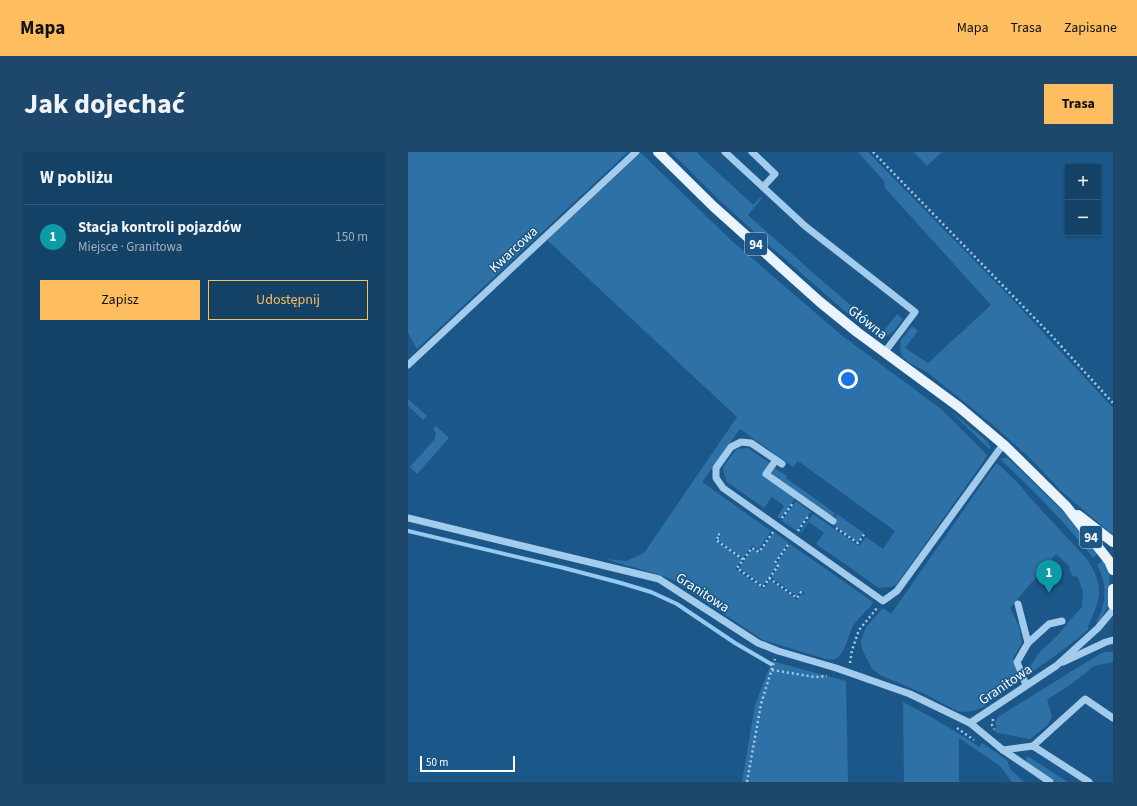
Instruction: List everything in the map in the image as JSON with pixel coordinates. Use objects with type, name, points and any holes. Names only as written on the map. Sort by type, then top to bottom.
[{"type":"main road","name":"Główna","points":[[658,152],[714,207],[796,281],[884,353],[959,407],[1004,445],[1066,506],[1113,542]]},
{"type":"main road","name":"Główna","points":[[1066,506],[1109,561],[1113,570]]},
{"type":"main road","points":[[1113,589],[1113,605]]},
{"type":"street","name":"Kwarcowa","points":[[408,365],[636,152]]},
{"type":"street","points":[[725,152],[806,226],[915,312],[884,353]]},
{"type":"street","points":[[752,152],[775,174],[763,187]]},
{"type":"street","points":[[833,520],[766,474],[779,462],[751,443],[741,442],[731,447],[716,468],[716,478],[723,488],[883,601],[897,591],[1004,445]]},
{"type":"street","name":"Granitowa","points":[[408,518],[659,579],[758,643],[778,651],[848,672],[910,694],[970,724],[1022,764],[1050,782]]},
{"type":"street","points":[[1018,604],[1028,643]]},
{"type":"street","name":"Granitowa","points":[[1056,666],[1092,634],[1113,610]]},
{"type":"street","points":[[1026,685],[1017,662],[1028,643],[1049,624],[1062,621]]},
{"type":"street","name":"Granitowa","points":[[970,724],[1056,666],[1113,640]]},
{"type":"street","points":[[1003,750],[1033,746],[1085,699],[1113,718]]},
{"type":"street","points":[[1033,746],[1089,782]]},
{"type":"path","points":[[873,152],[1051,335],[1113,403]]},
{"type":"path","points":[[718,534],[720,535],[716,540],[744,560]]},
{"type":"path","points":[[769,578],[797,598],[801,592],[803,593]]},
{"type":"path","points":[[848,672],[852,650],[859,630],[883,601]]},
{"type":"path","points":[[747,782],[761,704],[778,651]]},
{"type":"path","points":[[768,657],[780,661]]},
{"type":"path","points":[[772,670],[815,677],[829,676],[831,674],[823,672]]},
{"type":"path","points":[[955,727],[979,744]]},
{"type":"shaded area","points":[[408,152],[628,152],[417,349],[408,333]]},
{"type":"shaded area","points":[[671,152],[698,152],[697,153],[753,205],[761,197],[762,198],[748,215],[828,286],[883,332],[897,314],[903,319],[896,329],[887,336],[878,338],[769,245],[719,200]]},
{"type":"shaded area","points":[[858,152],[868,152],[1012,299],[1113,408],[1113,535],[1060,490],[1032,460],[993,425],[928,373],[908,362],[902,356],[900,349],[901,340],[912,326],[918,331],[905,348],[928,363],[991,305],[885,188],[884,181]]},
{"type":"shaded area","points":[[914,152],[942,152],[927,166]]},
{"type":"shaded area","points":[[641,153],[732,241],[840,334],[941,409],[987,455],[896,585],[879,588],[816,544],[824,533],[809,522],[801,533],[800,532],[813,514],[859,546],[866,537],[883,549],[895,531],[798,461],[793,467],[740,429],[702,482],[771,531],[758,550],[752,545],[743,558],[717,540],[721,535],[718,533],[715,540],[742,559],[735,569],[764,589],[770,580],[797,600],[802,594],[805,594],[801,590],[797,596],[771,577],[779,566],[777,563],[790,544],[873,602],[853,626],[843,651],[835,659],[826,659],[763,640],[673,580],[605,559],[627,561],[644,553],[737,417],[547,240]]},
{"type":"shaded area","points":[[408,399],[427,416],[423,420],[408,406]]},
{"type":"shaded area","points":[[947,408],[986,440],[990,446],[990,450]]},
{"type":"shaded area","points":[[436,426],[449,438],[417,474],[410,467],[434,440],[436,434],[433,429]]},
{"type":"shaded area","points":[[748,448],[770,463],[762,474],[795,498],[781,519],[777,517],[784,506],[772,497],[764,508],[727,482],[723,467],[735,451],[738,449]]},
{"type":"shaded area","points":[[1008,458],[1074,522],[1100,553],[1093,558],[1025,482],[1000,459]]},
{"type":"shaded area","points":[[997,464],[1016,481],[1087,559],[1093,569],[1099,585],[1098,600],[1088,626],[1088,630],[1033,671],[1030,666],[1039,653],[1059,634],[1082,607],[1083,592],[1078,577],[1072,576],[1069,566],[1056,554],[1010,608],[1019,626],[1022,643],[1013,658],[1019,681],[982,708],[965,712],[957,711],[925,694],[880,675],[872,669],[862,649],[861,641],[867,626],[883,608],[891,614]]},
{"type":"shaded area","points":[[775,468],[787,476],[786,478],[835,513],[832,518],[771,473]]},
{"type":"shaded area","points":[[796,501],[811,512],[797,531],[782,521]]},
{"type":"shaded area","points":[[837,514],[864,533],[857,542],[831,523]]},
{"type":"shaded area","points":[[774,532],[789,543],[774,563],[777,566],[763,585],[739,568],[753,548],[759,553]]},
{"type":"shaded area","points":[[1105,559],[1110,575],[1108,606],[1101,619],[1096,624],[1104,600],[1102,576],[1097,565]]},
{"type":"shaded area","points":[[1104,652],[1113,652],[1113,662],[1094,666],[1073,683],[1047,700],[1052,716],[1048,725],[1030,739],[998,733],[992,730],[997,727],[995,722],[998,717]]},
{"type":"shaded area","points":[[772,661],[846,681],[848,782],[742,782],[755,705]]},
{"type":"shaded area","points":[[903,702],[942,723],[979,747],[982,743],[1007,760],[1010,769],[1024,782],[1012,782],[1000,766],[959,738],[959,782],[904,782]]},
{"type":"shaded area","points":[[1027,757],[1068,782],[1056,782],[1027,764]]},
{"type":"waterway","points":[[408,531],[564,568],[651,592],[677,604],[735,643],[771,664]]},
{"type":"place","name":"Stacja kontroli pojazdów","points":[[1049,593]]}]
